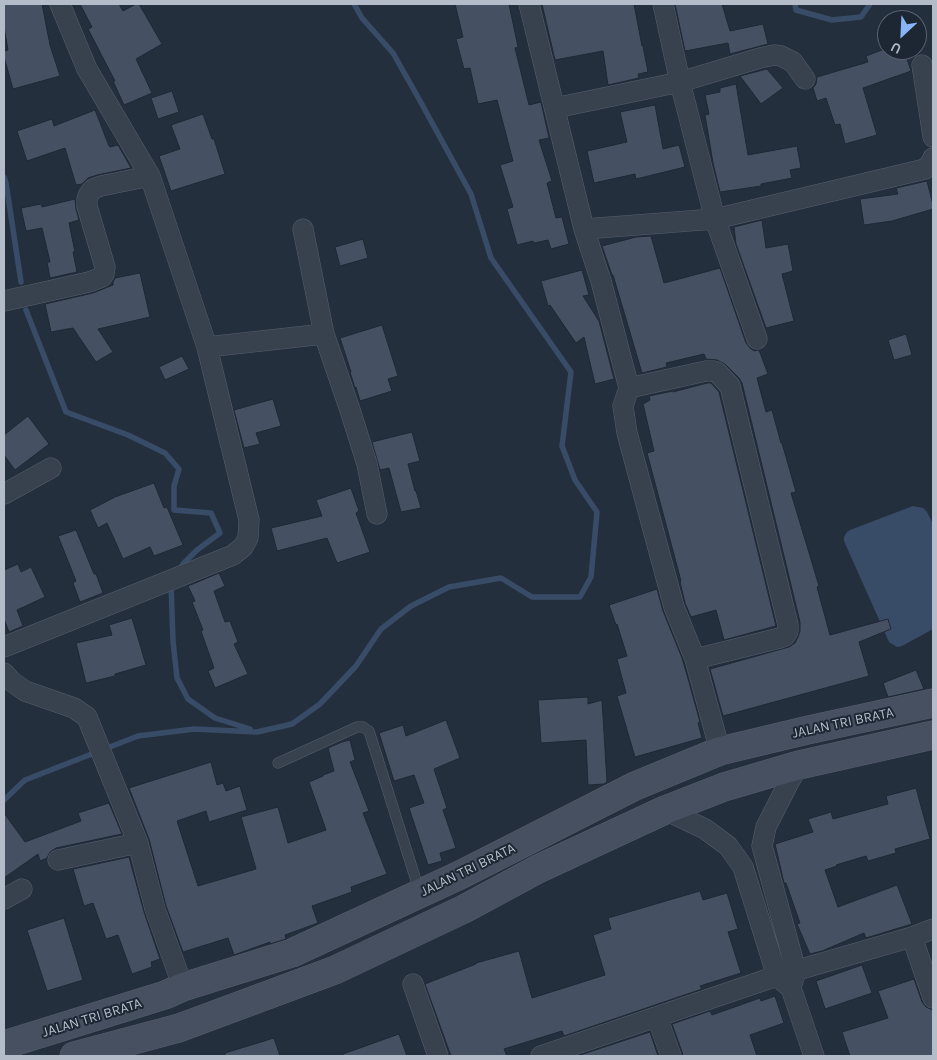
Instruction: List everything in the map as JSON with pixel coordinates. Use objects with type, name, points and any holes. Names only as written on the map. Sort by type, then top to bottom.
[{"type":"street","points":[[4,647],[233,555],[243,546],[248,538],[249,520],[208,347],[150,176],[87,69],[60,4]]},
{"type":"street","points":[[529,4],[584,229],[601,281],[629,388],[623,406],[627,433],[674,606],[695,659],[720,751]]},
{"type":"street","points":[[662,4],[715,219],[758,339]]},
{"type":"street","points":[[555,108],[680,82],[774,55],[793,62],[805,79]]},
{"type":"street","points":[[922,65],[933,137]]},
{"type":"street","points":[[584,229],[715,219],[925,169],[933,158]]},
{"type":"street","points":[[4,301],[89,282],[102,277],[105,267],[87,206],[89,194],[93,189],[102,186],[150,176]]},
{"type":"street","points":[[303,228],[324,334],[367,464],[377,514]]},
{"type":"street","points":[[208,347],[324,334]]},
{"type":"street","points":[[629,388],[706,370],[717,372],[730,386],[786,616],[788,631],[780,638],[695,659]]},
{"type":"street","points":[[4,494],[51,468]]},
{"type":"street","points":[[4,673],[11,681],[25,691],[74,708],[87,717],[138,843],[155,909],[183,987]]},
{"type":"street","name":"JALAN TRI BRATA","points":[[13,1048],[183,987],[292,953],[420,894],[635,786],[720,751],[933,703]]},
{"type":"street","points":[[74,1056],[179,1028],[335,970],[464,909],[538,869],[664,810],[724,787],[799,765],[933,735]]},
{"type":"street","points":[[788,978],[762,846],[766,827],[799,765]]},
{"type":"street","points":[[664,810],[705,829],[728,846],[743,867],[788,978],[814,1056]]},
{"type":"street","points":[[526,841],[538,869]]},
{"type":"street","points":[[58,860],[138,843]]},
{"type":"street","points":[[4,899],[22,889]]},
{"type":"street","points":[[553,1054],[657,1017],[788,978],[933,929]]},
{"type":"street","points":[[912,937],[933,998]]},
{"type":"street","points":[[413,984],[438,1056]]},
{"type":"street","points":[[657,1017],[671,1056]]},
{"type":"lane","points":[[278,763],[357,727],[363,727],[369,731],[420,894]]},
{"type":"water","points":[[913,506],[923,508],[933,524],[933,629],[897,647],[889,642],[844,541],[844,537],[850,530]]},
{"type":"building","points":[[4,4],[42,4],[50,45],[60,76],[13,89],[4,57],[4,51],[8,50],[4,27]]},
{"type":"building","points":[[80,4],[119,4],[123,11],[139,4],[162,44],[136,59],[152,93],[124,105],[113,81],[115,81],[88,29],[92,27]]},
{"type":"building","points":[[455,4],[509,4],[518,47],[515,48],[529,105],[541,102],[549,138],[539,140],[552,181],[547,183],[556,218],[562,217],[569,244],[551,249],[548,240],[517,245],[507,209],[513,207],[500,165],[513,161],[497,100],[478,104],[470,68],[464,69],[456,39],[463,37]]},
{"type":"building","points":[[542,4],[634,4],[648,72],[638,74],[639,78],[608,85],[603,51],[555,60]]},
{"type":"building","points":[[675,4],[722,4],[730,31],[763,24],[768,44],[730,54],[728,43],[685,51]]},
{"type":"building","points":[[877,52],[877,60],[907,60],[911,71],[863,88],[877,135],[845,144],[840,124],[835,125],[826,98],[817,101],[813,88],[817,77],[868,62],[866,56]]},
{"type":"building","points":[[767,69],[783,88],[761,104],[740,76]]},
{"type":"building","points":[[736,84],[748,155],[797,146],[801,168],[790,170],[792,178],[761,184],[761,186],[720,192],[705,115],[709,114],[705,95],[720,92],[720,88]]},
{"type":"building","points":[[172,91],[179,112],[158,119],[151,98]]},
{"type":"building","points":[[655,105],[663,149],[679,145],[685,167],[636,179],[635,174],[594,183],[587,151],[627,142],[620,112]]},
{"type":"building","points":[[95,110],[109,146],[118,145],[131,168],[97,175],[88,178],[82,184],[76,185],[65,148],[27,161],[17,131],[52,119],[54,126]]},
{"type":"building","points":[[203,114],[212,139],[214,139],[225,174],[171,191],[159,156],[180,149],[171,125]]},
{"type":"building","points":[[927,181],[933,209],[892,221],[864,225],[860,199],[898,194],[896,188]]},
{"type":"building","points":[[75,199],[79,220],[69,223],[77,272],[50,278],[47,262],[50,262],[42,228],[26,231],[21,208],[41,204],[42,207]]},
{"type":"building","points":[[762,220],[766,248],[788,244],[793,271],[782,274],[794,321],[766,328],[736,244],[734,227]]},
{"type":"building","points":[[651,236],[664,283],[720,268],[746,343],[754,351],[759,350],[768,374],[757,378],[766,412],[772,410],[796,492],[791,493],[819,586],[817,587],[830,635],[888,619],[891,629],[859,642],[869,676],[723,716],[710,669],[789,647],[795,643],[798,637],[800,622],[742,383],[739,378],[725,364],[717,360],[706,359],[704,354],[666,363],[667,367],[642,373],[613,275],[602,246],[636,237]]},
{"type":"building","points":[[363,239],[368,258],[340,266],[335,247]]},
{"type":"building","points":[[582,270],[589,295],[583,296],[599,321],[614,379],[595,384],[584,337],[576,343],[550,305],[548,306],[541,281]]},
{"type":"building","points":[[140,273],[150,317],[98,329],[113,352],[96,362],[73,328],[51,332],[45,304],[93,293],[113,285],[115,278]]},
{"type":"building","points":[[382,325],[398,376],[388,379],[392,391],[360,401],[340,338]]},
{"type":"building","points":[[906,334],[912,355],[894,360],[888,340]]},
{"type":"building","points":[[182,356],[189,369],[165,380],[159,367]]},
{"type":"building","points":[[711,383],[719,392],[776,626],[724,640],[716,610],[691,617],[685,603],[681,581],[647,453],[654,451],[643,404],[650,400],[649,396]]},
{"type":"building","points":[[273,399],[281,426],[256,433],[260,444],[244,448],[234,410]]},
{"type":"building","points":[[28,416],[49,444],[15,470],[4,455],[4,435]]},
{"type":"building","points":[[412,432],[420,461],[408,464],[421,508],[401,512],[389,468],[380,470],[372,442]]},
{"type":"building","points":[[154,483],[164,508],[167,507],[183,545],[154,556],[150,547],[123,559],[107,523],[98,528],[90,510],[115,497]]},
{"type":"building","points":[[351,488],[359,511],[356,513],[370,552],[337,563],[327,538],[277,551],[271,528],[322,516],[316,500]]},
{"type":"building","points":[[76,530],[103,593],[80,602],[73,583],[76,581],[58,536]]},
{"type":"building","points":[[18,564],[21,572],[31,567],[45,597],[17,610],[23,626],[9,632],[4,619],[4,570]]},
{"type":"building","points":[[219,573],[225,586],[214,591],[225,622],[230,621],[238,642],[234,644],[248,674],[215,688],[208,671],[214,668],[201,631],[203,630],[192,602],[195,601],[188,586]]},
{"type":"building","points":[[657,589],[663,611],[682,658],[700,722],[698,723],[702,738],[635,757],[617,696],[626,693],[617,659],[627,656],[609,605]]},
{"type":"building","points":[[132,618],[146,665],[115,674],[115,676],[86,683],[76,643],[112,635],[109,625]]},
{"type":"building","points":[[916,670],[924,689],[888,697],[883,683]]},
{"type":"building","points":[[588,697],[588,704],[602,700],[607,782],[604,784],[588,785],[586,740],[541,743],[538,700]]},
{"type":"building","points":[[446,720],[460,758],[434,769],[447,808],[443,810],[456,848],[440,853],[442,861],[428,865],[409,808],[424,803],[414,775],[394,781],[379,733],[403,725],[406,736]]},
{"type":"building","points":[[350,740],[355,760],[350,762],[369,811],[363,813],[387,874],[351,887],[352,892],[312,906],[318,923],[285,935],[286,939],[270,944],[270,942],[234,955],[228,938],[183,952],[166,906],[149,839],[129,788],[211,762],[217,785],[223,783],[226,791],[240,786],[247,810],[209,822],[206,811],[177,821],[198,886],[256,869],[241,817],[278,807],[288,843],[326,830],[309,782],[334,771],[328,748]]},
{"type":"building","points":[[916,788],[930,839],[895,849],[896,853],[868,861],[866,856],[825,870],[838,907],[897,885],[912,924],[866,938],[864,933],[822,951],[810,954],[797,924],[800,923],[786,883],[784,883],[775,844],[813,832],[808,819],[831,812],[833,819],[888,804],[886,796]]},
{"type":"building","points":[[109,803],[122,834],[56,848],[50,852],[47,858],[40,861],[38,854],[4,878],[4,813],[25,842],[81,821],[78,813]]},
{"type":"building","points":[[129,857],[144,912],[160,959],[151,962],[152,967],[132,974],[118,935],[106,939],[93,903],[84,906],[73,869]]},
{"type":"building","points":[[700,891],[703,900],[727,893],[738,929],[728,932],[741,973],[700,986],[702,989],[564,1036],[562,1031],[504,1049],[507,1056],[451,1056],[425,984],[476,963],[519,951],[532,998],[605,975],[593,935],[611,929],[608,918]]},
{"type":"building","points":[[64,918],[83,980],[47,991],[27,930]]},
{"type":"building","points":[[862,965],[872,993],[825,1009],[816,981]]},
{"type":"building","points":[[914,979],[922,1002],[926,1007],[933,1010],[933,1056],[850,1056],[842,1032],[888,1018],[878,991]]},
{"type":"building","points":[[775,996],[784,1023],[750,1035],[757,1056],[683,1056],[672,1024],[710,1011],[712,1015],[760,998],[761,1001]]},
{"type":"building","points":[[650,1032],[658,1056],[577,1056]]},
{"type":"building","points":[[399,1034],[407,1056],[343,1056],[343,1054]]},
{"type":"building","points":[[274,1038],[280,1056],[225,1056],[225,1053]]},
{"type":"waterway","points":[[4,800],[25,780],[138,736],[194,729],[257,732],[292,724],[320,704],[356,666],[381,629],[411,606],[449,587],[501,578],[532,597],[580,597],[591,577],[597,512],[575,480],[562,446],[571,372],[491,258],[471,194],[393,53],[362,18],[354,4]]},
{"type":"waterway","points":[[795,4],[796,10],[832,20],[861,17],[870,4]]},
{"type":"waterway","points":[[4,177],[21,282]]},
{"type":"waterway","points":[[26,310],[66,412],[128,435],[165,453],[179,469],[174,486],[174,510],[211,513],[220,533],[197,550],[180,569]]},
{"type":"waterway","points":[[171,584],[173,641],[177,678],[188,699],[215,718],[250,729]]}]
